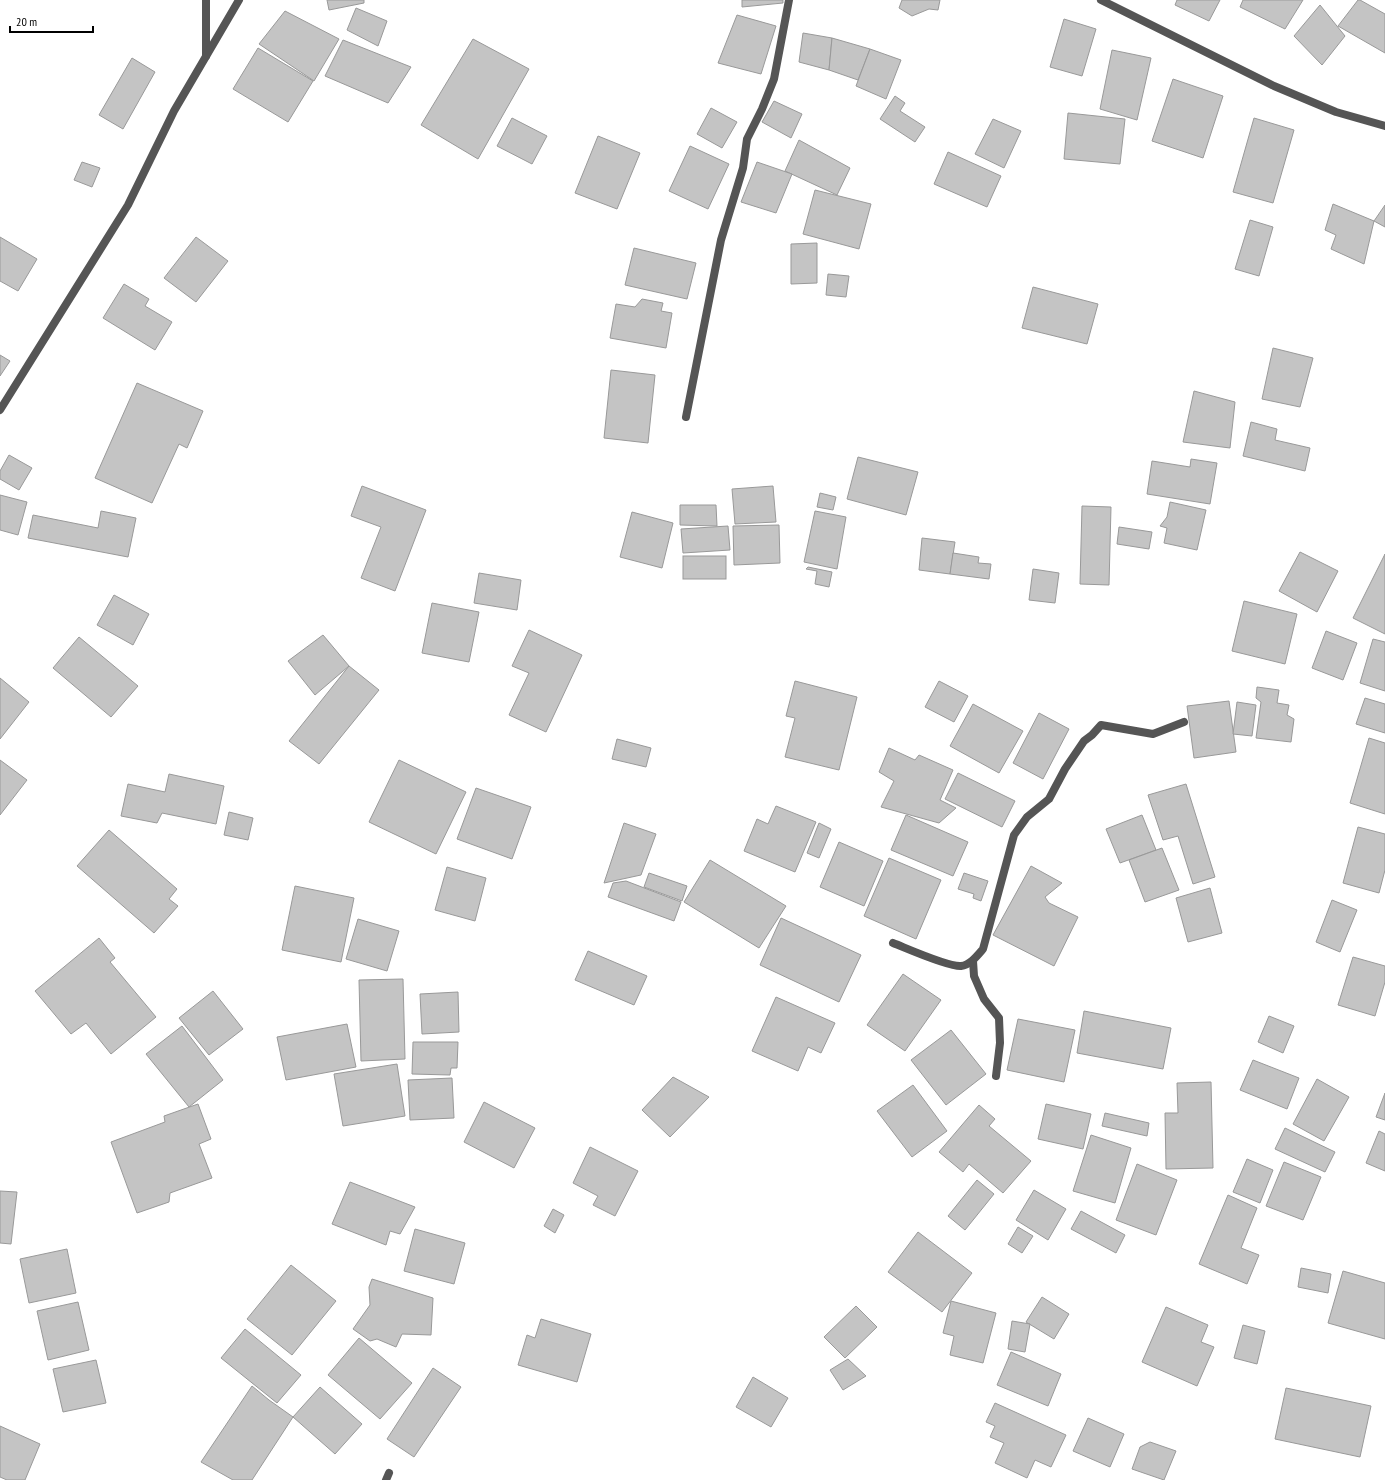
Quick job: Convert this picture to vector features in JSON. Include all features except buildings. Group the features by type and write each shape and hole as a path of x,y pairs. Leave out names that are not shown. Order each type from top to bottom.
{"street":[{"path":"206,0 206,56"},
{"path":"0,410 128,204 174,111 238,0"},
{"path":"686,417 721,240 743,168 747,139 762,109 774,79 789,0"},
{"path":"1101,0 1274,86 1336,112 1385,126"},
{"path":"893,943 945,963 961,966 973,961 983,949 1014,835 1027,817 1049,799 1065,769 1084,741 1101,725 1152,734 1184,722"},
{"path":"973,961 974,976 984,999 999,1018 1000,1042 996,1076"}]}
